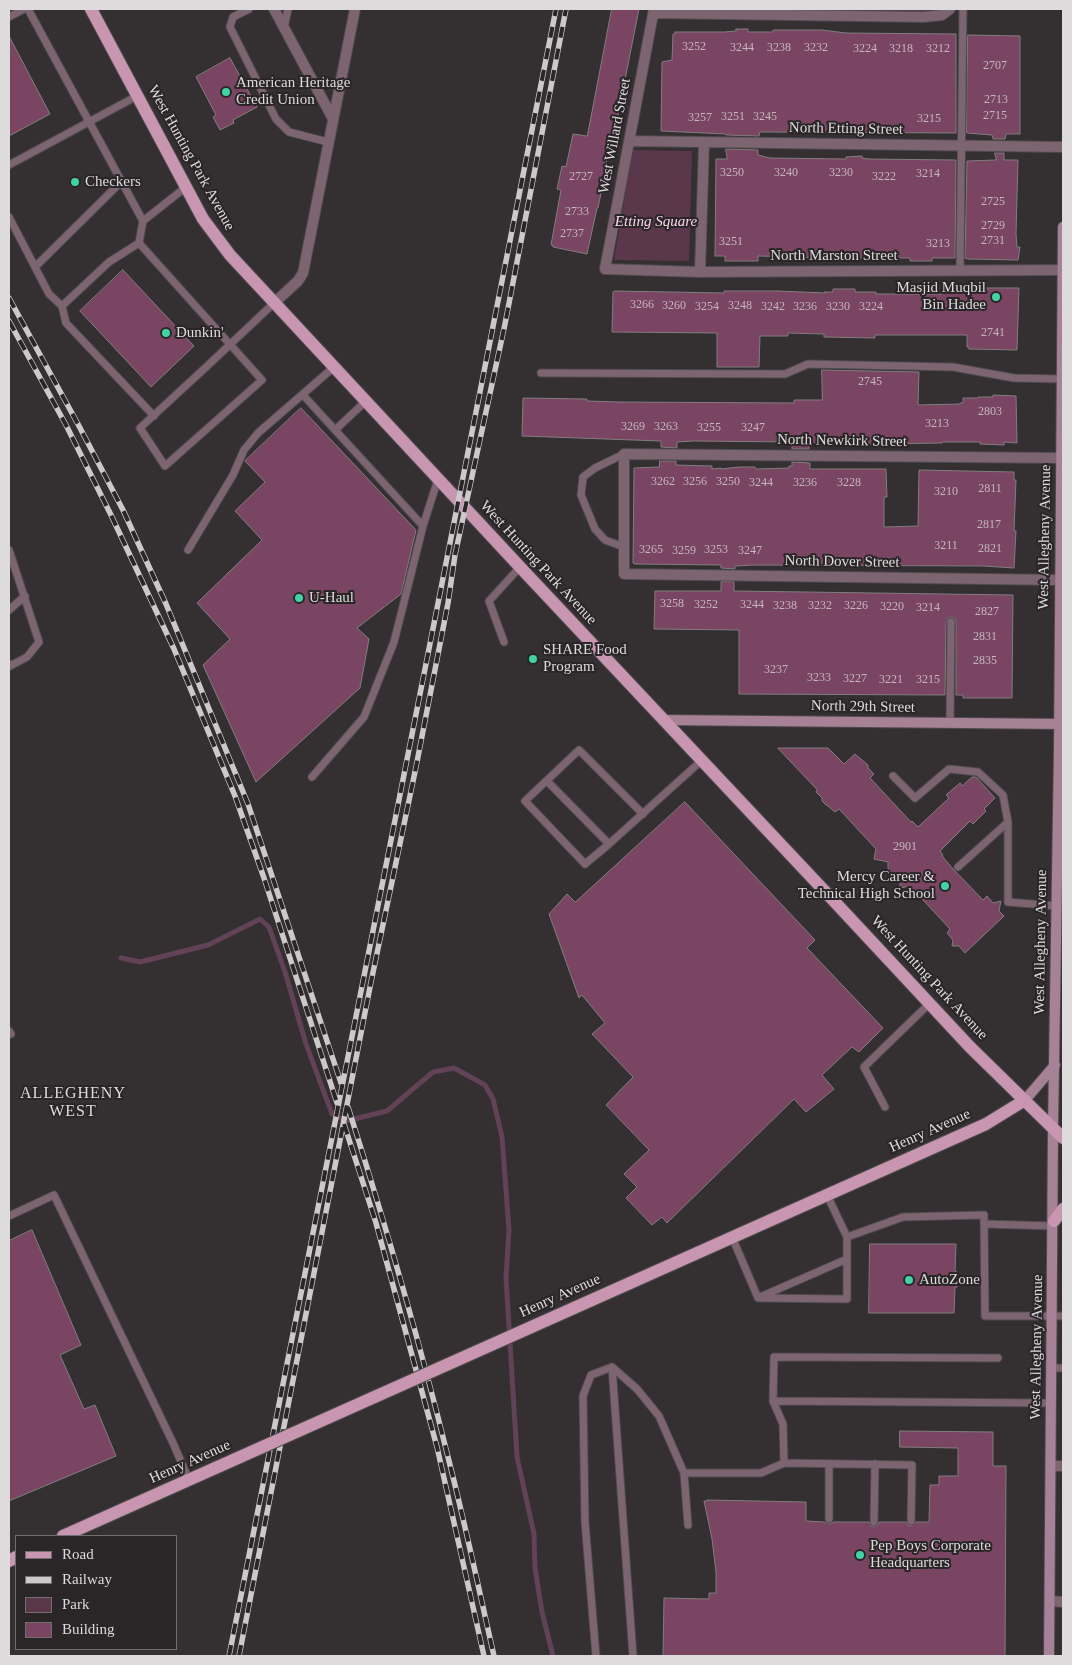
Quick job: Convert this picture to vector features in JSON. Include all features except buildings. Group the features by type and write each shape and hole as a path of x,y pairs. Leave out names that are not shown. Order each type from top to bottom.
{"main road":[{"name":"West Hunting Park Avenue","path":"91,9 203,219 220,244 520,568 970,1047 1063,1138"},
{"name":"West Allegheny Avenue","path":"1050,1656 1052,1368 1058,1316 1053,1223 1053,1128 1059,1064 1056,906 1061,723 1060,580 1063,227"},
{"name":"North 29th Street","path":"663,720 1061,723"},
{"name":"Henry Avenue","path":"65,1535 986,1124 1025,1100 1059,1064"},
{"path":"1053,1223 1063,1209"}],"street":[{"path":"274,9 333,119"},
{"path":"274,303 298,281 303,273 355,9"},
{"path":"653,11 924,17 942,15 950,9"},
{"name":"West Willard Street","path":"605,269 653,11"},
{"name":"North Etting Street","path":"629,141 1063,147"},
{"path":"700,272 704,143"},
{"name":"North Marston Street","path":"605,269 700,272 1063,270"},
{"path":"624,454 624,548"},
{"name":"North Newkirk Street","path":"624,454 1061,458"},
{"name":"North Dover Street","path":"624,548 624,574 1060,580"},
{"path":"1051,1466 1063,1466"},
{"path":"1050,1602 1063,1602"}],"lane":[{"path":"9,17 24,9"},
{"path":"28,9 143,221 140,242 109,262 62,306"},
{"path":"249,9 233,17 230,26 276,119 289,132 328,142"},
{"path":"284,28 288,9"},
{"path":"960,270 962,9"},
{"path":"9,165 137,96"},
{"path":"35,267 122,181"},
{"path":"143,221 186,187"},
{"path":"9,217 49,294 62,306 66,323 154,416"},
{"path":"140,242 230,345 262,380 165,466 140,428 154,416 230,345 274,303"},
{"path":"541,373 784,374 808,364 953,367 1014,378 1062,379"},
{"path":"188,550 234,475 244,450 258,433 334,367"},
{"path":"303,395 423,526"},
{"path":"335,430 366,401"},
{"path":"624,454 595,468 583,477 582,495 595,529 605,540 624,548"},
{"path":"312,777 364,717 394,642 423,526 438,479"},
{"path":"9,550 39,642 27,657 10,666 9,664"},
{"path":"504,642 489,601 520,568"},
{"path":"9,610 25,596"},
{"path":"950,722 951,622"},
{"path":"642,814 579,750 525,802 585,864 609,844 701,761"},
{"path":"893,776 915,798 949,768 978,772 1003,795 1008,822 1008,902 1056,906"},
{"path":"547,781 609,844"},
{"path":"958,867 1008,822"},
{"path":"885,1107 864,1067 930,1003"},
{"path":"9,1216 54,1195 189,1480"},
{"path":"758,1298 847,1299 847,1237 827,1195"},
{"path":"847,1237 903,1217 984,1215 984,1316 1058,1316"},
{"path":"984,1224 1053,1223"},
{"path":"732,1238 758,1298"},
{"path":"758,1298 847,1259"},
{"path":"784,1463 783,1424 773,1401 774,1357 998,1358"},
{"path":"612,1367 637,1389 659,1416 684,1473 688,1525"},
{"path":"596,1656 585,1522 583,1396 590,1375 612,1367"},
{"path":"612,1367 633,1656"},
{"path":"1052,1368 1063,1368"},
{"path":"773,1401 1052,1403"},
{"path":"684,1473 761,1473 784,1463 912,1465 911,1521"},
{"path":"829,1464 829,1519"},
{"path":"874,1522 876,1464"}],"green space":[{"path":"672,9 930,9 927,11"},
{"name":"Etting Square","path":"633,150 692,151 689,261 614,260"}],"waterway":[{"path":"121,958 140,962 208,945 260,919 269,927 285,972 306,1044 332,1114 346,1121 387,1111 433,1072 454,1068 485,1085 493,1099 502,1137 509,1230 506,1278 517,1457 534,1534 535,1568 542,1612 553,1656"}],"railway":[{"path":"229,1656 556,9"},
{"path":"239,1656 371,982 416,767 448,603 455,555 505,324 566,9"},
{"path":"9,298 123,510 166,604 248,804 341,1083"},
{"path":"9,321 66,425 174,649 235,796 264,878 337,1103"},
{"path":"348,1107 388,1238 437,1413 494,1656"},
{"path":"344,1124 376,1223 437,1447 484,1656"}],"place":[{"name":"American Heritage Credit Union","path":"226,92"},
{"name":"Checkers","path":"75,182"},
{"name":"Masjid Muqbil Bin Hadee","path":"996,297"},
{"name":"Dunkin'","path":"166,333"},
{"name":"U-Haul","path":"299,598"},
{"name":"SHARE Food Program","path":"533,659"},
{"name":"Mercy Career & Technical High School","path":"945,886"},
{"name":"AutoZone","path":"909,1280"},
{"name":"Pep Boys Corporate Headquarters","path":"860,1555"}],"district":[{"name":"ALLEGHENY WEST","path":"73,1103"}]}
